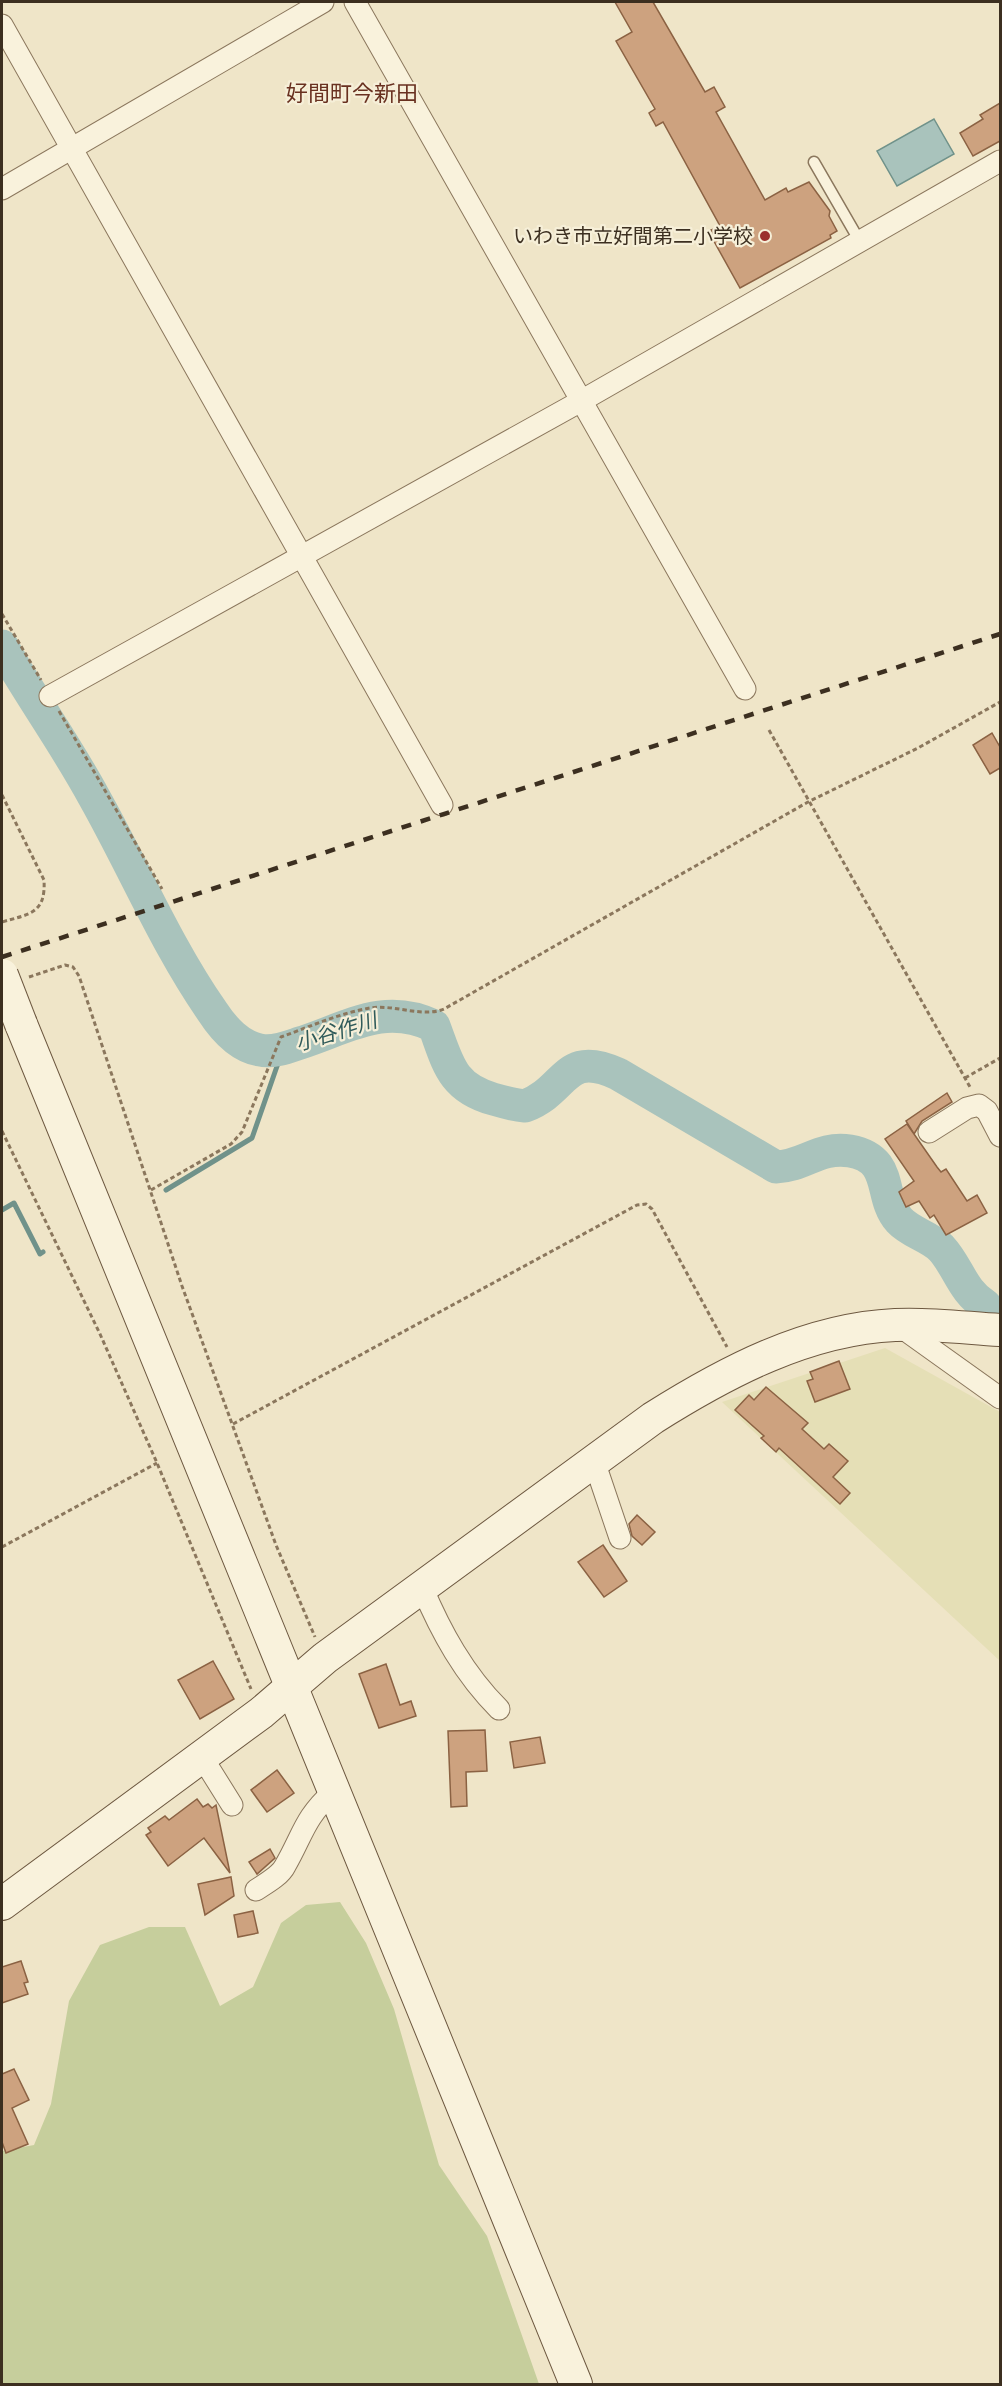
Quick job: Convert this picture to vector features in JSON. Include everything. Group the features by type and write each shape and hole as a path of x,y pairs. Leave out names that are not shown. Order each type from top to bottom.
{"street":[{"path":"2,189 323,2"},
{"path":"355,2 745,689"},
{"path":"2,25 442,805"},
{"path":"50,696 581,401 1000,161"},
{"path":"12,977 21,1024 290,1689 576,2385"},
{"path":"928,1132 967,1108 979,1105 987,1111 1000,1136"},
{"path":"2,1904 261,1713 325,1659 422,1587 594,1461 693,1392 810,1341 872,1326 897,1324 1000,1330"},
{"path":"897,1324 1000,1398"},
{"path":"594,1461 620,1538"},
{"path":"422,1587 437,1622 465,1669 480,1690 499,1709"},
{"path":"202,1757 232,1805"},
{"path":"256,1890 285,1868 302,1828 315,1808 333,1792"}],"lane":[{"path":"814,162 859,240"}],"path":[{"path":"2,614 162,889"},
{"path":"151,1190 231,1144 242,1132 281,1036 370,1008 400,1008 433,1012 444,1009 808,802 918,748 1000,702"},
{"path":"769,730 979,1105"},
{"path":"2,795 44,880 45,895 39,908 31,913 2,922"},
{"path":"12,977 64,965 73,967 79,976 182,1286 276,1545 325,1659"},
{"path":"965,1078 1000,1058"},
{"path":"2,1131 100,1334 157,1463 261,1713"},
{"path":"233,1424 637,1205 646,1204 652,1209 739,1370"},
{"path":"2,1548 157,1463"}],"shaded area":[{"path":"885,1348 1000,1412 1000,1661 722,1402"}],"green space":[{"path":"340,1902 366,1943 394,2009 439,2165 487,2236 539,2384 2,2384 2,2151 34,2145 51,2104 69,2001 100,1945 149,1927 185,1927 220,2006 253,1987 281,1923 306,1905"}],"water":[{"path":"934,119 954,154 897,186 877,151"}],"building":[{"path":"615,2 653,2 705,92 714,87 725,107 716,112 765,200 786,188 788,192 809,182 830,211 829,216 837,231 830,235 831,238 740,288 711,236 714,235 711,230 720,226 663,122 656,126 649,113 655,109 616,41 632,32"},
{"path":"1000,103 1000,141 973,156 960,133 983,119 980,115"},
{"path":"992,733 1000,747 1000,768 990,774 973,745"},
{"path":"947,1093 952,1102 922,1121 914,1134 906,1121"},
{"path":"907,1124 941,1172 946,1169 967,1201 977,1195 987,1213 946,1235 934,1215 930,1218 919,1201 906,1207 899,1192 914,1181 885,1139"},
{"path":"839,1361 850,1389 815,1402 807,1381 813,1379 810,1372"},
{"path":"766,1387 808,1423 802,1429 824,1449 829,1444 848,1461 833,1477 850,1493 840,1504 779,1448 776,1452 761,1438 764,1436 735,1410 749,1395 754,1400"},
{"path":"637,1515 655,1532 642,1545 632,1536 629,1524"},
{"path":"603,1545 627,1581 604,1597 578,1562"},
{"path":"213,1661 234,1699 200,1719 178,1680"},
{"path":"386,1664 400,1705 411,1701 416,1716 379,1728 359,1674"},
{"path":"485,1730 487,1771 466,1772 467,1806 451,1807 448,1731"},
{"path":"540,1737 545,1763 514,1768 510,1742"},
{"path":"277,1770 294,1793 267,1812 251,1790"},
{"path":"197,1799 203,1807 208,1804 212,1808 216,1805 230,1873 204,1838 168,1866 146,1835 151,1832 148,1828 165,1816 169,1820"},
{"path":"270,1849 275,1858 257,1874 249,1862"},
{"path":"231,1877 234,1896 205,1915 198,1884"},
{"path":"253,1911 258,1933 238,1937 234,1915"},
{"path":"21,1961 28,1982 24,1983 28,1994 2,2003 2,1967"},
{"path":"14,2069 29,2100 12,2108 28,2144 6,2153 2,2142 2,2074"}],"waterway":[{"name":"小谷作川","path":"2,646 83,778 195,986 221,1024 239,1041 253,1048 265,1051 275,1050 366,1020 399,1016 416,1019 434,1026 448,1062 460,1080 468,1088 493,1099 525,1106 539,1099 576,1069 586,1066 600,1068 618,1074 776,1167 786,1166 829,1151 850,1151 864,1155 880,1170 889,1200 899,1220 941,1248 965,1286 985,1305"},
{"path":"166,1190 252,1138 283,1049"},
{"path":"2,1210 14,1203 40,1254 43,1252"}],"railway":[{"path":"2,957 1000,634"}],"place":[{"name":"いわき市立好間第二小学校","path":"765,236"}],"district":[{"name":"好間町今新田","path":"352,93"}]}
